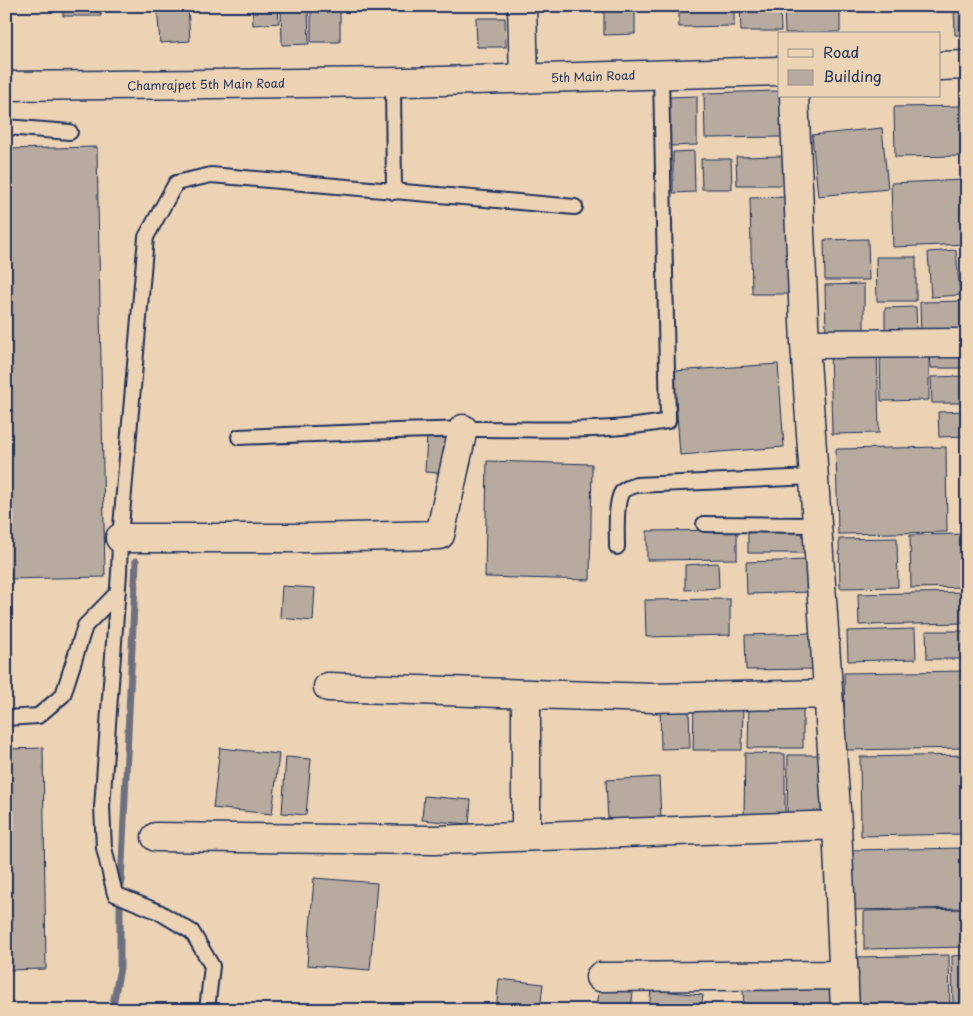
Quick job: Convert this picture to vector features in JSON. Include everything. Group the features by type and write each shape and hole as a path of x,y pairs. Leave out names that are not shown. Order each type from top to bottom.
{"street":[{"path":"522,6 524,78"},
{"path":"940,66 967,65"},
{"name":"5th Main Road","path":"400,82 778,71"},
{"name":"Chamrajpet 5th Main Road","path":"6,86 400,82"},
{"path":"794,98 805,344 837,825 845,1010"},
{"path":"805,344 967,343"},
{"path":"120,538 306,538 440,535 463,430"},
{"path":"328,687 652,698 828,694"},
{"path":"526,694 526,836"},
{"path":"156,837 435,840 837,825"},
{"path":"600,977 844,975"}],"lane":[{"path":"239,437 642,426 668,421 661,74"},
{"path":"394,192 400,82"},
{"path":"6,127 70,132"},
{"path":"208,1010 212,966 192,932 159,912 115,894 104,848 102,807 118,592 120,538 146,237 176,183 211,175 575,207"},
{"path":"617,547 618,499 622,491 627,488 644,485 814,477"},
{"path":"704,524 817,525"},
{"path":"6,718 38,716 62,695 85,626 118,592"}],"building":[{"path":"63,6 101,6 101,16 63,16"},
{"path":"157,6 188,6 190,41 160,43"},
{"path":"252,6 278,6 279,23 253,25"},
{"path":"281,6 308,6 309,44 282,45"},
{"path":"311,6 340,6 340,42 311,42"},
{"path":"604,6 635,6 635,34 604,35"},
{"path":"679,6 734,6 734,26 679,27"},
{"path":"740,6 780,6 781,31 741,31"},
{"path":"784,6 840,6 840,32 785,32"},
{"path":"954,6 967,6 967,35 955,35"},
{"path":"476,18 505,18 506,47 477,47"},
{"path":"778,91 778,98 783,98 784,137 705,138 704,93"},
{"path":"697,96 697,145 669,146 668,97"},
{"path":"962,106 963,156 895,157 894,107"},
{"path":"882,128 888,189 818,196 812,135"},
{"path":"97,147 105,577 6,579 6,149"},
{"path":"694,151 695,192 673,193 673,152"},
{"path":"783,156 784,185 737,185 736,157"},
{"path":"701,159 731,159 732,189 702,189"},
{"path":"965,180 967,244 893,247 891,183"},
{"path":"786,197 788,294 752,294 750,198"},
{"path":"868,239 869,280 825,280 824,240"},
{"path":"956,250 960,295 931,297 928,252"},
{"path":"876,257 916,257 916,301 877,301"},
{"path":"864,284 864,335 826,336 825,285"},
{"path":"967,301 967,336 921,337 920,302"},
{"path":"916,307 917,336 885,337 885,308"},
{"path":"877,346 879,433 832,434 830,347"},
{"path":"929,351 929,400 881,401 880,352"},
{"path":"930,352 967,352 967,368 931,368"},
{"path":"778,364 784,447 680,455 674,371"},
{"path":"967,376 967,403 932,403 931,377"},
{"path":"967,411 967,436 939,437 938,412"},
{"path":"427,437 454,438 451,474 425,472"},
{"path":"946,447 947,532 838,534 836,449"},
{"path":"487,461 592,464 590,580 485,577"},
{"path":"737,530 737,559 647,560 647,531"},
{"path":"748,531 806,531 806,553 748,553"},
{"path":"967,534 967,587 911,588 910,535"},
{"path":"897,538 898,587 840,588 839,539"},
{"path":"810,560 811,592 747,594 746,562"},
{"path":"718,563 719,588 685,590 685,565"},
{"path":"282,586 315,588 313,621 280,618"},
{"path":"967,592 967,623 859,625 858,594"},
{"path":"730,599 730,635 646,637 645,600"},
{"path":"915,629 916,659 848,661 847,631"},
{"path":"926,631 967,631 967,659 927,659"},
{"path":"814,633 815,669 746,670 745,635"},
{"path":"967,671 967,748 845,750 844,673"},
{"path":"694,702 743,703 742,750 693,750"},
{"path":"749,705 803,706 803,748 748,748"},
{"path":"660,706 689,706 690,748 661,749"},
{"path":"43,748 46,969 6,970 6,749"},
{"path":"220,748 279,754 272,814 213,808"},
{"path":"745,753 785,754 785,819 744,818"},
{"path":"788,755 822,755 821,824 787,824"},
{"path":"967,755 967,834 861,836 860,757"},
{"path":"286,757 311,759 306,815 282,813"},
{"path":"659,777 661,818 608,821 606,780"},
{"path":"424,796 471,800 469,824 422,820"},
{"path":"967,848 967,908 849,910 848,850"},
{"path":"314,878 377,883 370,970 307,965"},
{"path":"967,909 967,947 864,949 864,911"},
{"path":"949,955 950,1010 858,1010 857,957"},
{"path":"967,955 967,1010 953,1010 952,956"},
{"path":"499,979 543,984 540,1010 496,1010"},
{"path":"834,989 835,1010 744,1010 743,990"},
{"path":"599,990 633,992 631,1010 597,1010"},
{"path":"651,990 703,995 701,1010 649,1010"}],"waterway":[{"path":"112,1010 120,968 120,905 136,561"}]}
